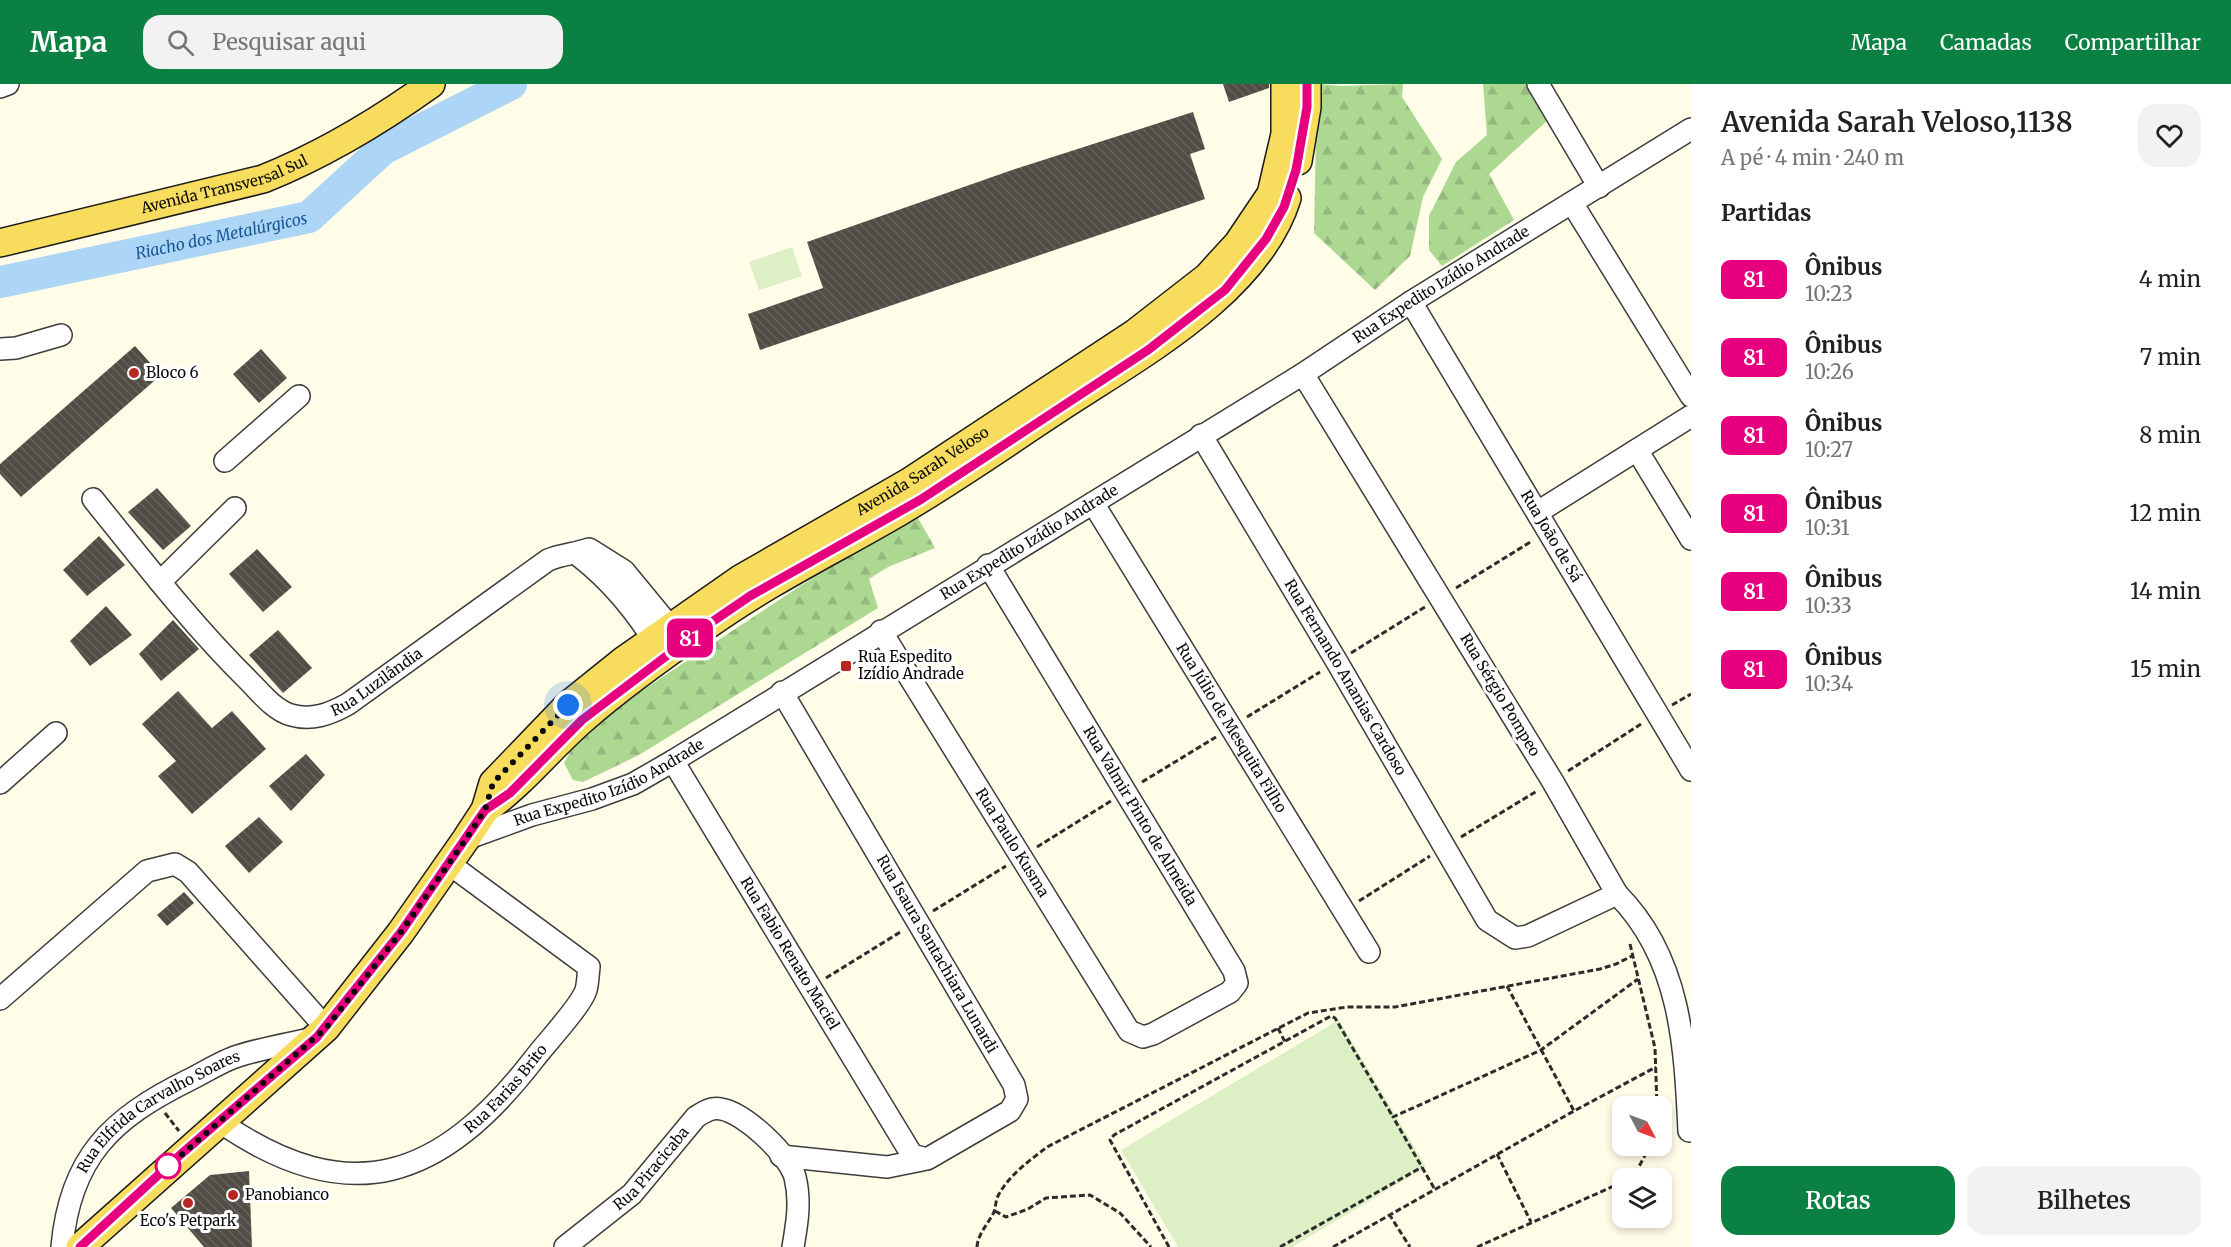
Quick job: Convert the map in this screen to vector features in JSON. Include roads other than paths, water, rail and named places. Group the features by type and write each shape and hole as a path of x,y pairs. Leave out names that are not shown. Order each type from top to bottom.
{"main road":[{"name":"Avenida Transversal Sul","path":"0,243 263,179 300,164 345,140 391,113 431,84"},
{"name":"Avenida Sarah Veloso","path":"668,642 740,579 909,482 1135,333 1190,293 1238,243 1271,194 1285,134 1285,84"},
{"name":"Avenida Sarah Veloso","path":"80,1247 322,1033 401,932 466,839 485,810 493,783 521,751 568,705 668,642 920,500 1148,350 1225,290 1266,239 1284,207 1296,170 1307,107 1307,84"}],"street":[{"path":"0,87 8,84"},
{"path":"1538,84 1599,187"},
{"name":"Rua Expedito Izídio Andrade","path":"466,839 532,815 633,784 674,761 988,565 1303,374 1411,302 1691,129"},
{"path":"1572,203 1691,396"},
{"name":"Rua João de Sá","path":"1411,302 1659,712 1691,770"},
{"path":"0,349 16,348 61,335"},
{"name":"Rua Sérgio Pompeo","path":"1303,374 1553,782 1617,894 1641,920 1657,947 1672,989 1686,1073 1689,1131"},
{"path":"225,461 298,396"},
{"path":"1538,512 1691,416"},
{"name":"Rua Fernando Ananias Cardoso","path":"1201,435 1446,846 1487,920 1515,938 1528,936 1617,894"},
{"path":"1637,450 1691,539"},
{"name":"Rua Luzilândia","path":"93,499 160,582 234,666 276,708 290,715 308,718 330,713 348,704 548,560 563,554 576,554 589,549 624,571 668,642"},
{"name":"Rua Júlio de Mesquita Filho","path":"1093,503 1370,952"},
{"path":"160,582 236,508"},
{"path":"576,554 595,568 668,642"},
{"name":"Rua Valmir Pinto de Almeida","path":"988,565 1237,978 1236,988 1153,1034"},
{"name":"Rua Paulo Kusma","path":"881,631 1022,856 1121,1022 1136,1035 1153,1034"},
{"name":"Rua Isaura Santachiara Lunardi","path":"782,692 919,920 1017,1094 1015,1106 1010,1111 938,1154 922,1160"},
{"path":"0,783 56,733"},
{"name":"Rua Fabio Renato Maciel","path":"674,761 906,1146 912,1155 922,1160"},
{"name":"Rua Farias Brito","path":"220,1122 241,1136 299,1166 328,1173 386,1170 418,1162 443,1149 513,1087 586,991 589,967 448,863"},
{"path":"0,999 147,871 175,864 188,872 322,1033"},
{"name":"Rua Elfrida Carvalho Soares","path":"62,1247 72,1192 85,1164 114,1126 148,1100 236,1056 322,1033"},
{"name":"Rua Piracicaba","path":"565,1247 632,1194 696,1118 707,1109 721,1108 742,1117 774,1146 781,1156"},
{"path":"781,1156 887,1167 922,1160"},
{"path":"781,1156 795,1175 799,1210 793,1247"}],"waterway":[{"name":"Riacho dos Metalúrgicos","path":"0,282 309,217 383,149 511,84"}],"place":[{"name":"Bloco 6","path":"134,373"},
{"name":"Rua Espedito Izídio Andrade","path":"846,666"},
{"name":"Panobianco","path":"233,1195"},
{"name":"Eco's Petpark","path":"188,1203"}]}
